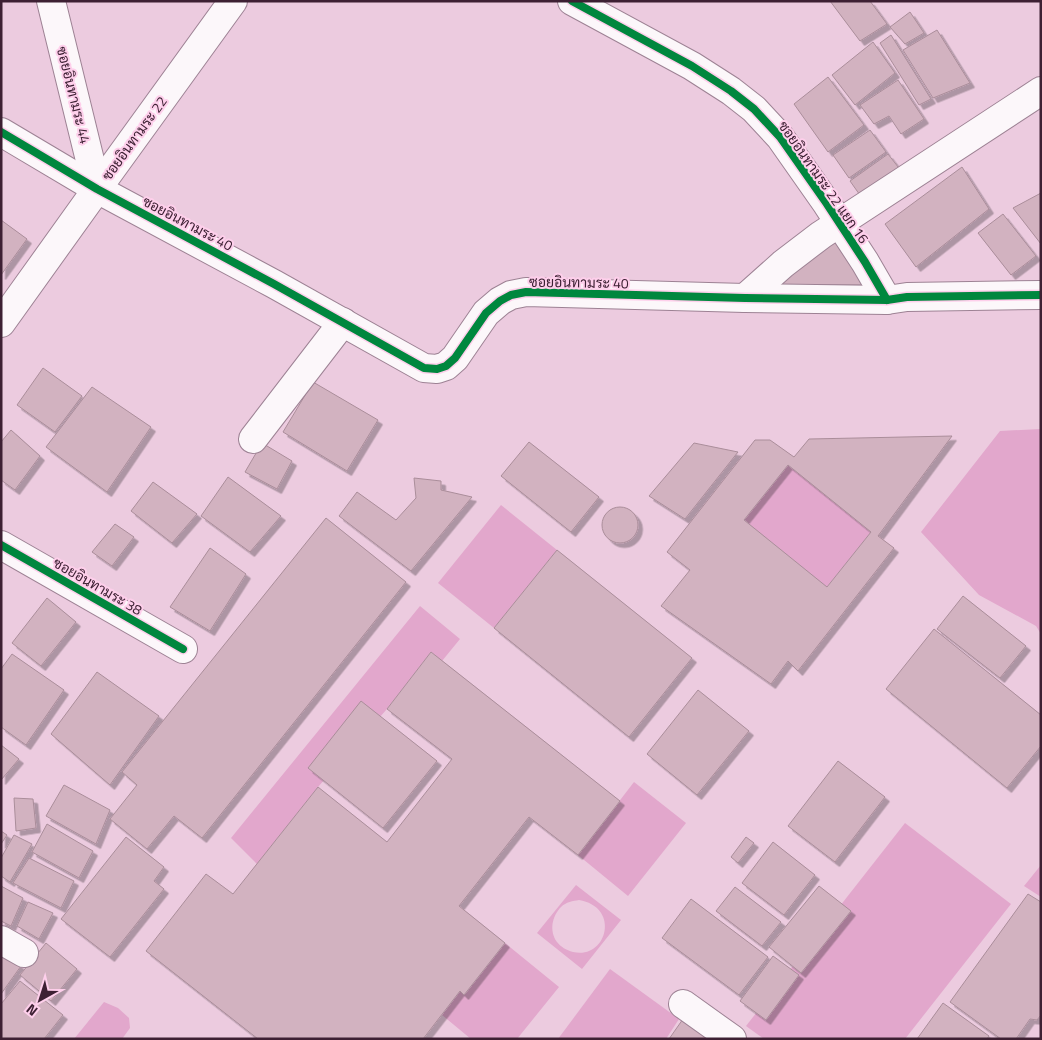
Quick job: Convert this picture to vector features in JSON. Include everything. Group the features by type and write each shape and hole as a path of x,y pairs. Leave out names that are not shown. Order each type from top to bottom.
{"street":[{"name":"ซอยอินทามระ 44","path":"51,1 97,188"},
{"name":"ซอยอินทามระ 22","path":"1,324 233,1"},
{"name":"ซอยอินทามระ 22 แยก 16","path":"572,1 692,66 731,90 754,109 780,137 840,223 887,300"},
{"path":"744,298 783,264 821,235 1041,91"},
{"name":"ซอยอินทามระ 40","path":"1,132 97,188 344,322 424,368 438,370 446,366 455,358 486,313 500,301 526,292 887,300 907,297 1041,295"},
{"path":"253,439 344,322"},
{"name":"ซอยอินทามระ 38","path":"1,545 183,649"},
{"path":"1,940 24,953"},
{"path":"682,1004 732,1039"}],"shaded area":[{"path":"1041,429 1041,634 1036,626 979,595 921,532 1000,431"},
{"path":"788,465 871,532 827,587 744,520"},
{"path":"501,505 557,550 494,628 438,583"},
{"path":"420,606 460,639 442,661 431,652 387,709 318,787 257,864 231,838"},
{"path":"634,782 686,823 628,896 578,855"},
{"path":"905,823 1011,904 905,1039 764,1039 746,1026"},
{"path":"1041,865 1041,897 1024,886"},
{"path":"576,885 621,920 582,969 537,933","holes":["577,900 592,905 601,912 605,922 605,932 601,941 594,948 585,952 573,952 562,947 557,942 553,933 552,928 555,915 565,904"]},
{"path":"505,943 559,987 517,1039 471,1039 442,1015 460,991 465,994"},
{"path":"610,969 679,1019 666,1039 558,1039"},
{"path":"104,1002 118,1008 129,1018 130,1028 122,1039 74,1039"}],"building":[{"path":"830,1 870,1 887,24 860,41"},
{"path":"910,12 924,33 905,44 890,27"},
{"path":"937,30 970,83 933,98 903,50"},
{"path":"891,35 931,99 919,105 880,43"},
{"path":"873,42 895,73 855,105 832,75"},
{"path":"828,77 864,125 828,152 794,104"},
{"path":"898,80 924,119 901,134 889,116 874,124 860,105"},
{"path":"870,130 886,152 849,178 833,155"},
{"path":"888,154 902,172 862,198 850,181"},
{"path":"962,167 989,209 916,267 885,224"},
{"path":"1041,193 1041,244 1013,208"},
{"path":"1003,214 1036,256 1011,275 978,233"},
{"path":"1,220 27,239 1,275"},
{"path":"836,240 865,285 774,285"},
{"path":"43,368 82,396 55,432 17,405"},
{"path":"313,382 378,420 347,471 283,432"},
{"path":"92,387 151,427 107,492 46,447"},
{"path":"11,430 40,456 15,490 1,480 1,442"},
{"path":"952,436 878,536 894,548 798,671 788,661 771,684 661,606 690,570 667,552 755,440 770,440 794,457 809,439","holes":["788,465 871,532 827,587 744,520"]},
{"path":"529,442 599,497 571,532 501,476"},
{"path":"262,443 292,461 277,489 245,472"},
{"path":"694,443 738,452 685,519 649,496"},
{"path":"228,477 281,516 250,552 201,516"},
{"path":"414,478 441,481 441,490 472,497 411,571 339,516 357,492 396,520 416,498"},
{"path":"153,482 197,514 172,543 131,511"},
{"path":"620,507 633,512 638,525 633,538 620,543 607,538 602,525 607,512"},
{"path":"326,518 406,582 202,838 174,816 147,849 110,819 137,785 122,772"},
{"path":"115,524 134,537 112,566 92,552"},
{"path":"210,548 246,574 210,631 170,607"},
{"path":"557,550 692,658 629,737 494,628"},
{"path":"963,596 1026,646 1000,678 937,629"},
{"path":"47,598 76,622 41,666 12,643"},
{"path":"934,629 1041,715 1041,746 1007,788 886,689"},
{"path":"431,652 620,801 578,855 529,817 459,906 505,943 464,995 460,991 423,1039 258,1039 146,951 206,874 233,894 318,787 387,842 452,759 387,709"},
{"path":"12,654 64,690 26,745 1,727 1,669"},
{"path":"97,672 159,716 110,785 51,734"},
{"path":"698,690 749,731 697,795 647,754"},
{"path":"361,701 437,761 383,828 308,768"},
{"path":"1,745 19,759 1,780"},
{"path":"838,761 885,797 835,862 788,826"},
{"path":"64,785 110,810 96,844 46,816"},
{"path":"14,798 33,799 36,828 16,831"},
{"path":"47,824 93,851 79,878 32,852"},
{"path":"1,831 7,835 1,844"},
{"path":"14,835 32,844 10,882 1,876 1,858"},
{"path":"126,837 164,867 154,881 164,889 110,957 61,919"},
{"path":"746,837 754,843 738,863 731,857"},
{"path":"773,842 815,875 784,915 742,883"},
{"path":"29,858 74,881 61,908 13,883"},
{"path":"1,886 23,898 11,926 1,921"},
{"path":"819,886 851,911 801,973 769,947"},
{"path":"735,887 781,922 762,946 716,911"},
{"path":"1028,894 1041,902 1041,1015 1037,1020 1030,1019 1016,1039 1001,1039 950,1002"},
{"path":"691,899 768,957 739,995 662,938"},
{"path":"28,902 53,913 39,939 17,926"},
{"path":"46,943 77,969 51,1001 20,975"},
{"path":"1,952 21,966 1,994"},
{"path":"773,956 799,975 766,1020 740,1001"},
{"path":"20,981 63,1015 44,1039 1,1039 1,1004"},
{"path":"943,1003 989,1036 987,1039 917,1039"},
{"path":"683,1019 712,1039 669,1039"}],"cycle path":[{"path":"572,1 692,66 731,91 754,109 780,137 827,204 887,300"},
{"path":"1,132 97,189 274,284 424,368 437,369 446,366 455,358 486,313 500,301 511,295 526,292 887,300 907,297 1041,295"},
{"path":"1,545 183,649"}]}
